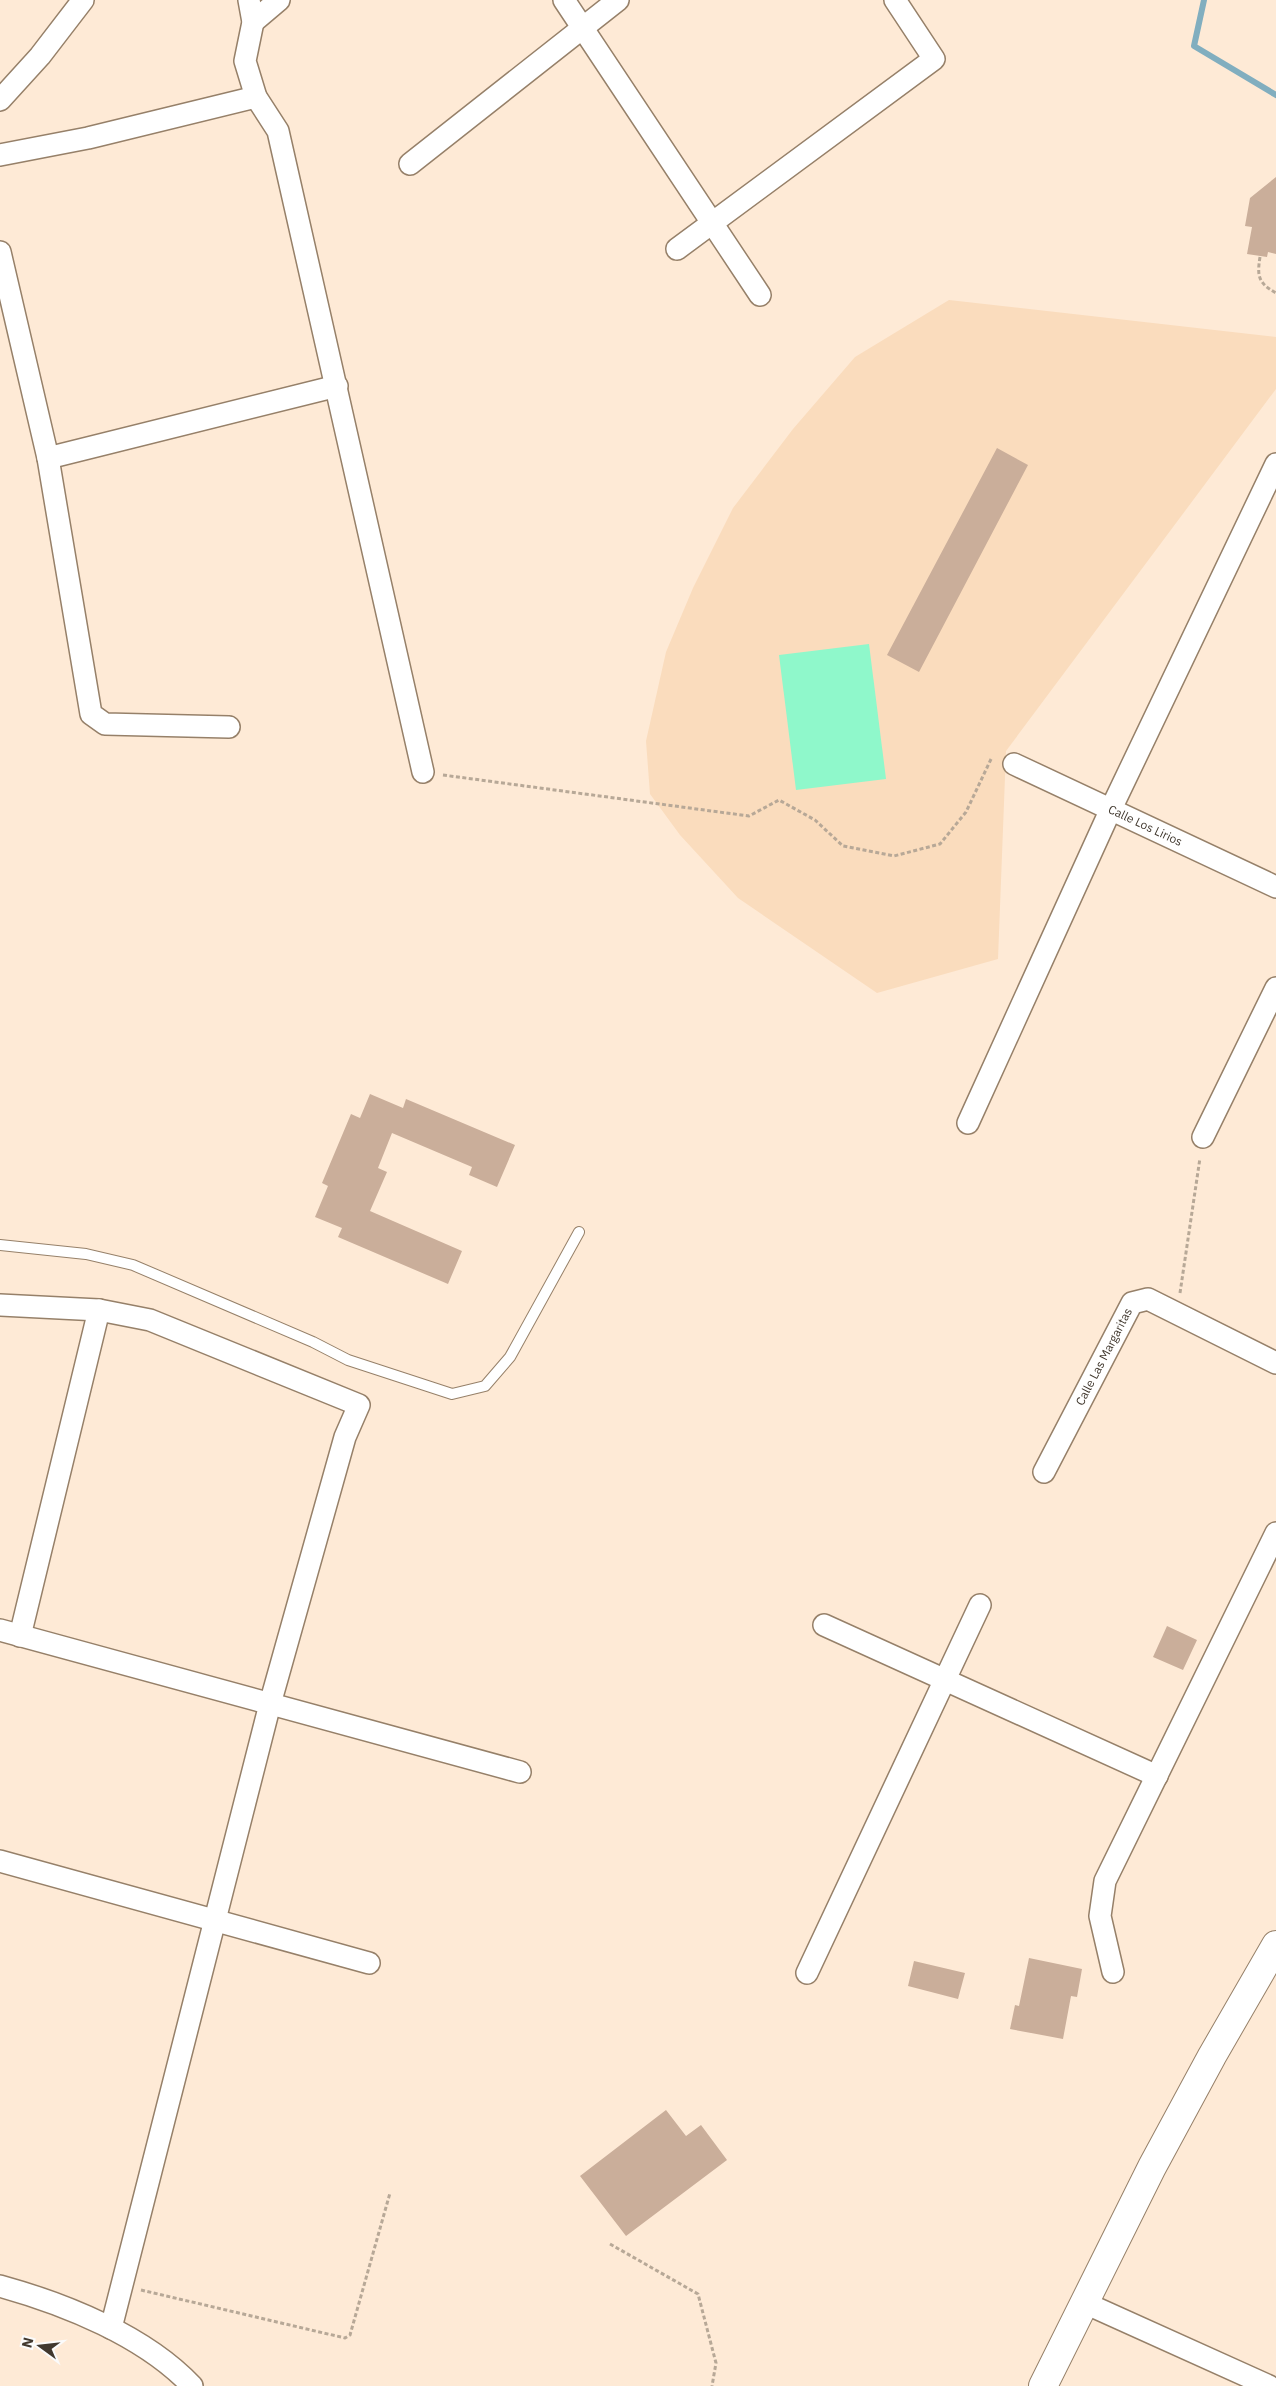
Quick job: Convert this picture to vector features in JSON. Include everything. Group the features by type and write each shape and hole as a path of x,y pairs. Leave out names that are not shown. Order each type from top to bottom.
{"street":[{"path":"0,100 40,56 83,0"},
{"path":"249,0 253,22 245,61 256,98 278,131 423,772"},
{"path":"253,22 279,0"},
{"path":"564,0 760,295"},
{"path":"410,164 618,0"},
{"path":"677,249 934,59 895,0"},
{"path":"0,155 88,138 256,98"},
{"path":"0,252 48,458 91,714 105,724 229,727"},
{"path":"48,458 337,386"},
{"path":"968,1123 1110,811 1276,464"},
{"name":"Calle Los Lirios","path":"1014,764 1110,811 1276,887"},
{"path":"1203,1138 1276,988"},
{"name":"Calle Las Margaritas","path":"1044,1472 1132,1303 1148,1299 1276,1363"},
{"path":"0,1305 99,1310 150,1320 359,1405 345,1437 270,1704 124,2286 111,2328"},
{"path":"20,1636 99,1310"},
{"path":"1113,1972 1100,1916 1105,1881 1276,1533"},
{"path":"807,1973 980,1605"},
{"path":"824,1625 1156,1776"},
{"path":"0,1630 520,1772"},
{"path":"0,1861 369,1963"},
{"path":"1043,2386 1086,2303 1152,2167 1212,2056 1276,1944"},
{"path":"0,2286 25,2293 111,2328 170,2366 192,2386"},
{"path":"1086,2303 1269,2386"}],"lane":[{"path":"0,1245 86,1254 133,1265 313,1342 348,1360 452,1394 485,1386 510,1357 580,1232"}],"path":[{"path":"1260,257 1258,274 1264,287 1276,293"},
{"path":"423,772 749,816 779,800 815,820 843,846 894,856 940,844 966,812 993,755 1014,764"},
{"path":"1177,1313 1203,1138"},
{"path":"124,2286 345,2338 350,2335 390,2193"},
{"path":"610,2244 698,2294 716,2363 712,2386"}],"shaded area":[{"path":"949,300 1276,337 1276,389 1006,751 998,959 877,993 738,898 680,835 650,794 646,741 666,652 693,588 733,508 793,429 855,357"}],"green space":[{"path":"869,644 886,779 796,790 779,655"}],"building":[{"path":"1276,177 1276,254 1268,252 1267,257 1247,254 1252,227 1245,226 1250,198"},
{"path":"997,448 1028,465 919,672 887,655"},
{"path":"370,1094 403,1108 406,1099 515,1145 497,1187 469,1175 472,1167 392,1133 378,1168 387,1172 370,1211 462,1251 448,1284 338,1237 342,1228 315,1217 328,1186 322,1183 351,1114 360,1118"},
{"path":"1167,1626 1197,1640 1183,1670 1153,1657"},
{"path":"1029,1958 1082,1969 1077,1997 1071,1996 1063,2039 1010,2029 1015,2005 1019,2006"},
{"path":"914,1961 965,1973 958,1999 908,1986"},
{"path":"666,2110 686,2136 701,2125 727,2160 626,2236 580,2176"}],"waterway":[{"path":"1204,0 1194,46 1276,95"}]}
